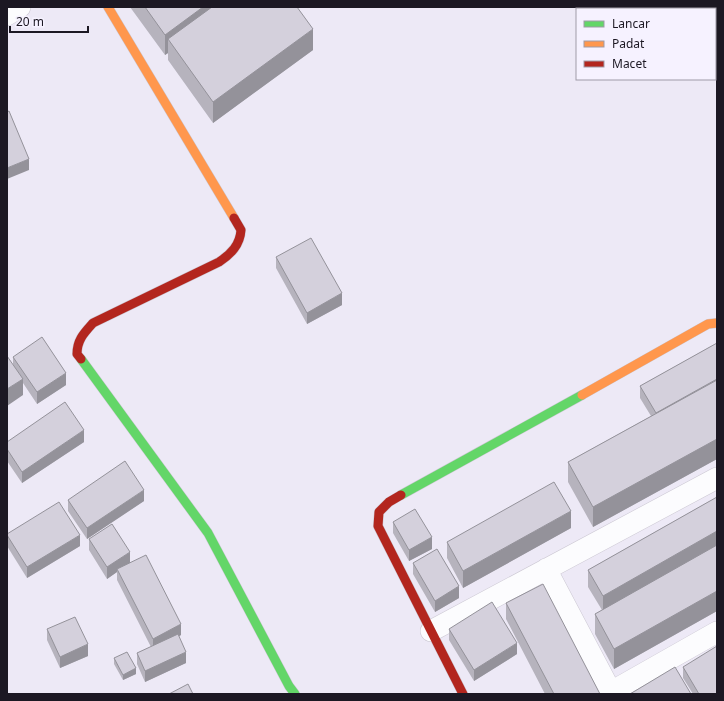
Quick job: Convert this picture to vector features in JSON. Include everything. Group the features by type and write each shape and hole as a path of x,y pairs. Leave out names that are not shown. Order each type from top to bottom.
{"street":[{"path":"7,15 20,7"},
{"path":"108,7 241,230 241,237 231,254 219,262 93,323 76,345 76,354 208,532 255,623 289,686 295,694"},
{"path":"463,694 378,526 379,512 389,502 680,339 708,324 717,323"},
{"path":"431,631 717,478"},
{"path":"546,569 611,693 717,632"}],"building":[{"path":"145,7 203,7 165,35"},
{"path":"212,7 297,7 313,29 213,102 168,39"},
{"path":"9,111 29,159 7,168 7,112"},
{"path":"311,238 342,293 307,313 276,257"},
{"path":"42,337 66,373 37,392 13,357"},
{"path":"717,343 717,379 656,413 640,386"},
{"path":"7,356 23,379 7,389"},
{"path":"717,380 717,439 593,507 568,462"},
{"path":"65,402 84,430 22,472 7,449 7,442"},
{"path":"125,461 144,490 87,528 68,500"},
{"path":"554,482 571,511 463,571 447,542"},
{"path":"717,497 717,531 603,596 588,570"},
{"path":"59,502 80,535 27,567 7,534"},
{"path":"415,509 432,537 409,550 393,522"},
{"path":"112,524 130,552 107,567 89,539"},
{"path":"717,545 717,591 614,649 595,614"},
{"path":"437,549 459,586 435,601 413,563"},
{"path":"146,555 181,624 153,639 117,569"},
{"path":"543,584 600,694 554,694 506,603"},
{"path":"492,602 517,643 474,670 449,629"},
{"path":"75,617 88,644 60,657 47,629"},
{"path":"178,634 186,652 145,671 137,653"},
{"path":"717,646 717,694 699,694 683,667"},
{"path":"127,652 136,668 123,675 114,658"},
{"path":"675,667 691,694 630,694"},
{"path":"188,684 193,694 169,694"}],"traffic: fast":[{"path":"81,359 208,533 289,686 295,694"},
{"path":"401,495 582,395"}],"traffic: slow":[{"path":"108,7 234,218"},
{"path":"582,395 708,324 717,323"}],"traffic: jam":[{"path":"81,359 77,354 78,345 84,334 93,323 219,262 227,256 237,245 241,230 234,218"},
{"path":"401,495 389,502 379,512 378,526 463,694"}]}
